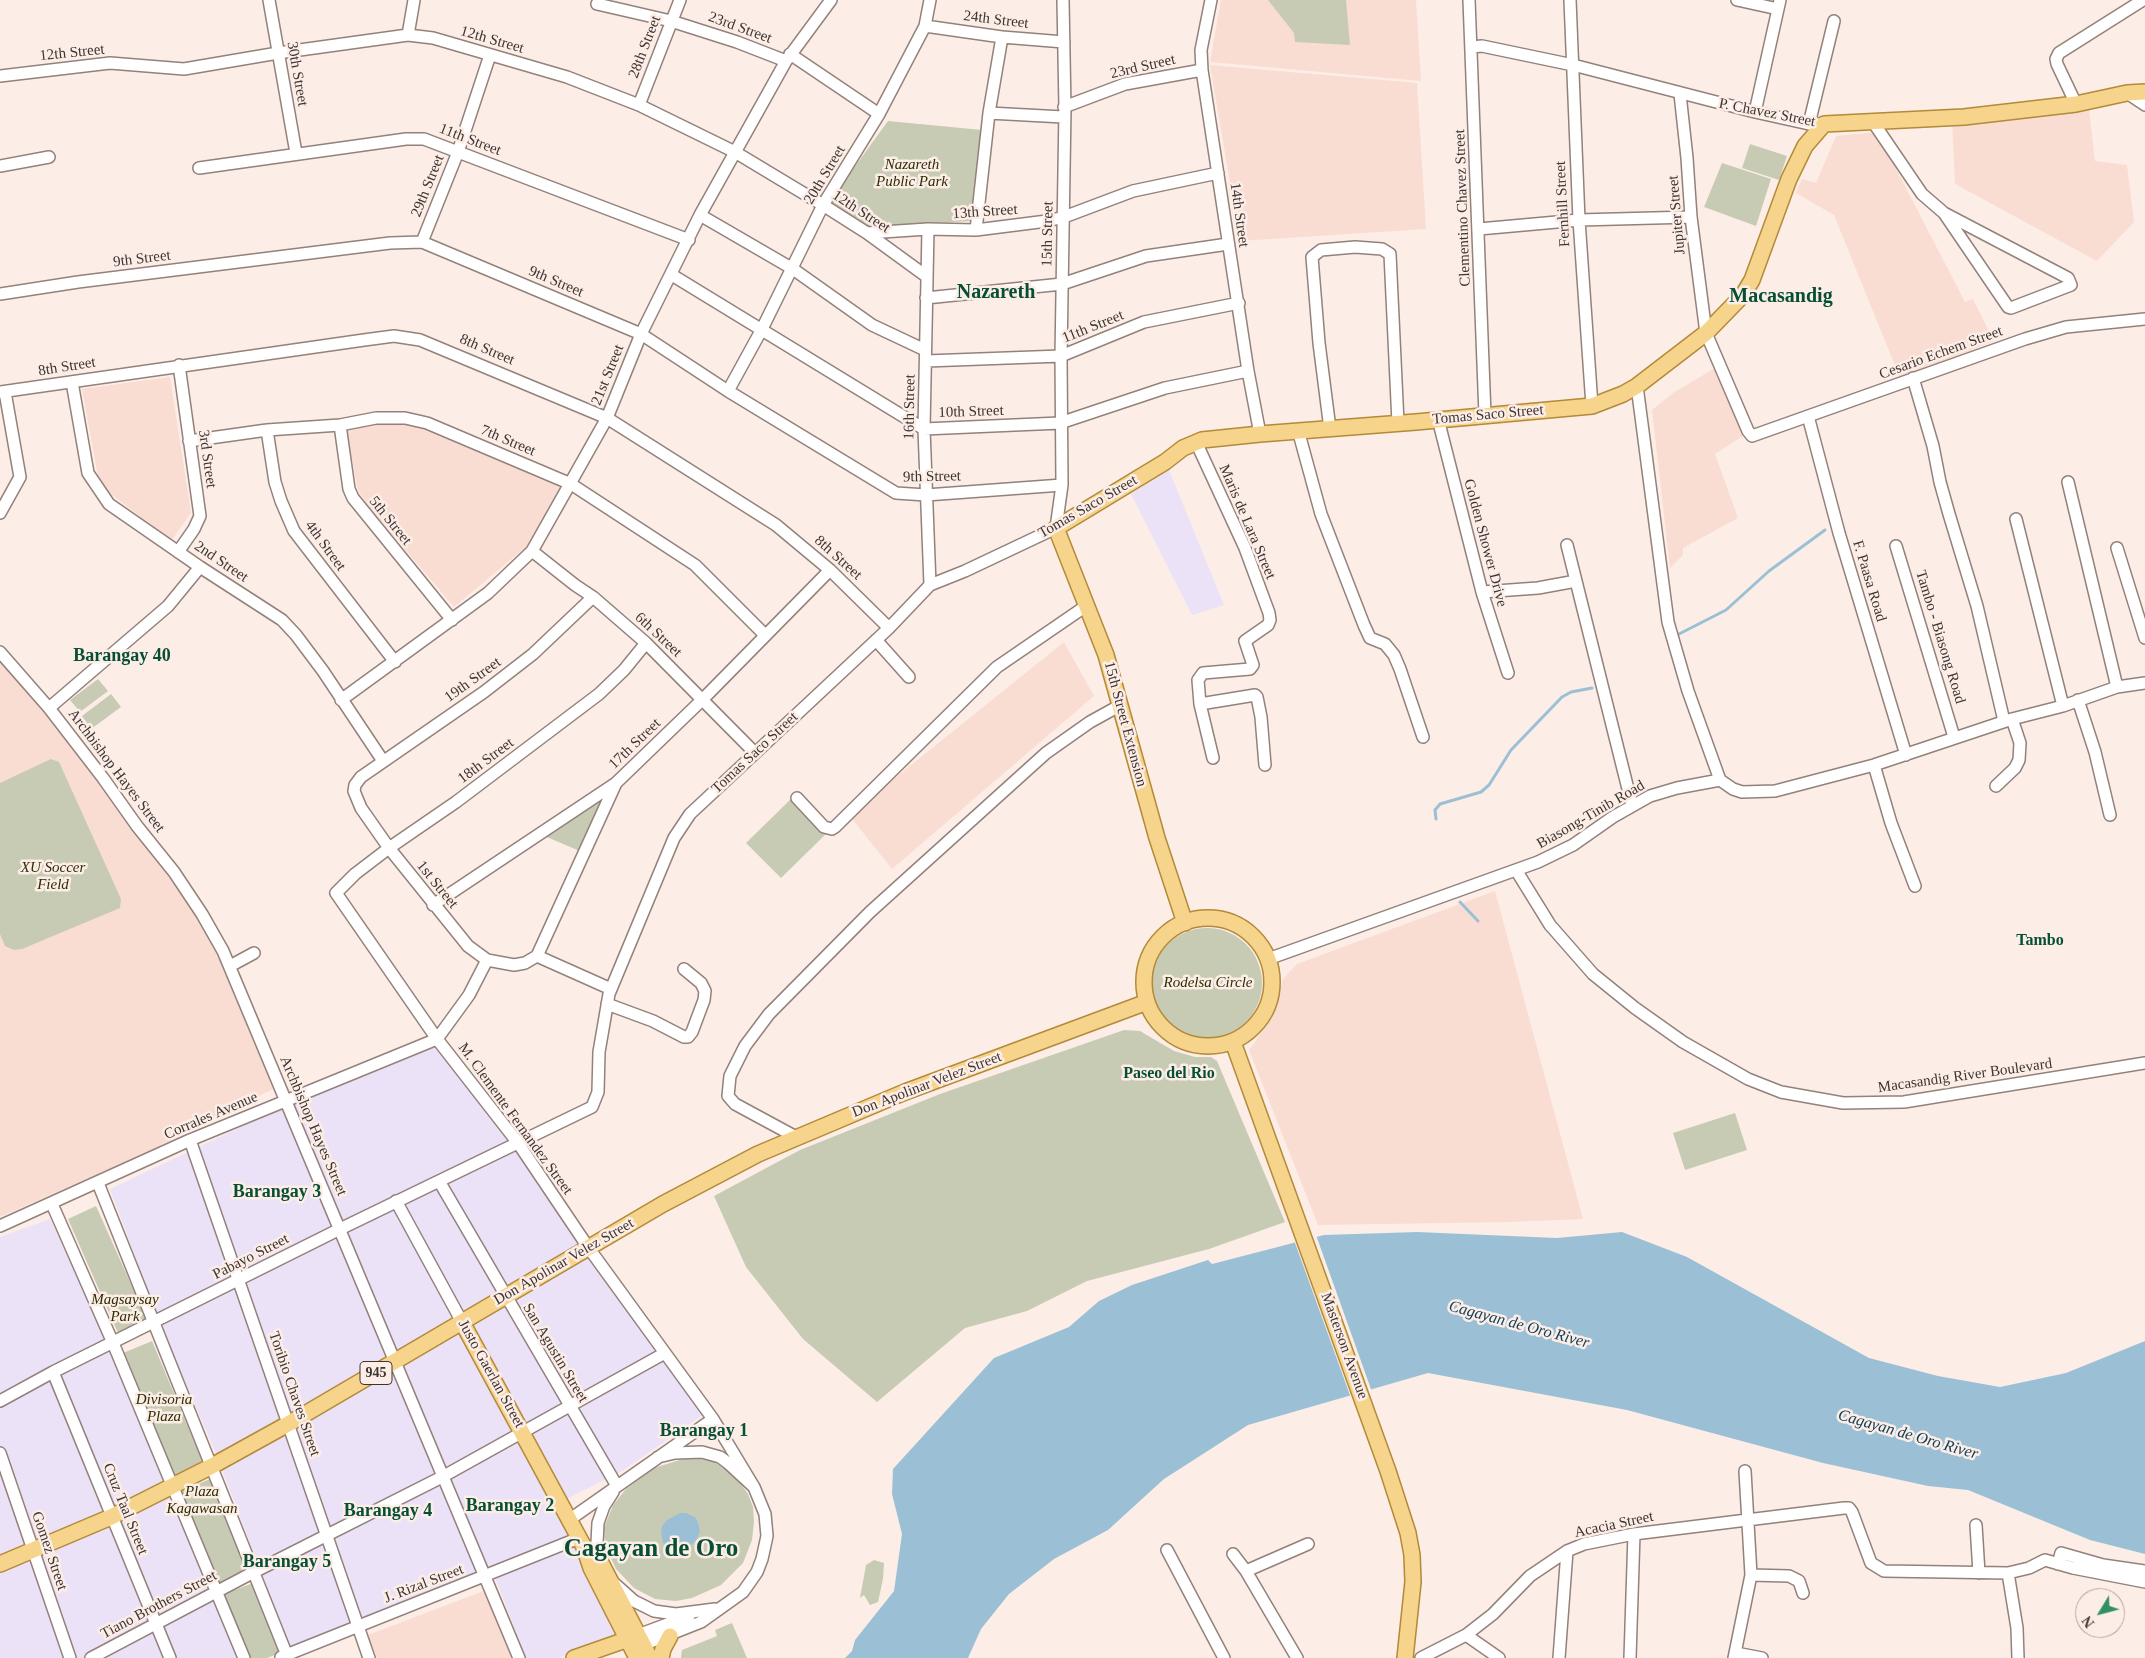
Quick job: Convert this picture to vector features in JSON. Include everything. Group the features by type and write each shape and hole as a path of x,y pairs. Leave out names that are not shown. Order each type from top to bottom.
{"main road":[{"name":"P. Chavez Street","path":"1817,124 1964,117 2076,104 2127,93 2145,92"},
{"name":"Tomas Saco Street","path":"1056,528 1165,462 1183,448 1196,442 1298,430 1330,429 1592,406 1615,398 1637,386 1706,334 1733,307 1752,280 1789,180 1817,124"},
{"name":"15th Street Extension","path":"1056,528 1106,655 1157,838 1185,922"},
{"path":"1212,919 1231,923 1256,940 1268,959 1272,988 1267,1008 1256,1024 1233,1042 1205,1046 1178,1039 1157,1021 1147,1002 1144,977 1148,958 1158,942 1185,922 1212,919"},
{"name":"Don Apolinar Velez Street","path":"0,1564 111,1517 212,1466 288,1424 588,1247 712,1178 796,1137 905,1092 1147,1002"},
{"name":"Masterson Avenue","path":"1233,1042 1289,1193 1408,1533 1412,1555 1412,1582 1405,1658"},
{"name":"Justo Gaerlan Street","path":"462,1322 570,1520 582,1543 591,1568 638,1648"},
{"path":"441,1334 461,1338 474,1345"},
{"name":"Justo Gaerlan Street","path":"582,1543 601,1563 638,1648"},
{"path":"661,1658 663,1648 670,1636"},
{"path":"574,1658 638,1648"},
{"path":"605,1658 638,1648"}],"street":[{"name":"30th Street","path":"269,0 296,153"},
{"path":"408,35 414,0"},
{"name":"28th Street","path":"639,105 680,0"},
{"name":"21st Street","path":"341,700 488,593 532,550 607,418 641,334 700,215 788,57 831,0"},
{"name":"20th Street","path":"728,390 793,269 823,205 879,114 925,26 930,0"},
{"name":"15th Street","path":"1056,528 1062,484 1060,423 1064,217 1063,0"},
{"name":"14th Street","path":"1211,0 1201,50 1202,70 1248,371 1260,434"},
{"name":"Clementino Chavez Street","path":"1469,0 1485,415"},
{"name":"Fernhill Street","path":"1570,0 1579,220 1592,406"},
{"path":"1737,0 1779,5 1756,112"},
{"path":"2076,104 2056,59 2060,53 2143,0"},
{"name":"23rd Street","path":"597,4 671,21 788,57 879,114"},
{"path":"1817,124 1834,21"},
{"name":"24th Street","path":"925,26 1002,37 1064,42"},
{"name":"12th Street","path":"0,76 110,63 184,69 278,53 408,35 434,38 566,76 639,105 735,152 867,233 926,276"},
{"path":"976,230 989,113 1002,37"},
{"name":"P. Chavez Street","path":"1471,47 1482,46 1573,64 1680,94 1817,124"},
{"name":"29th Street","path":"422,242 458,152 490,55"},
{"name":"23rd Street","path":"1064,112 1125,84 1202,70"},
{"path":"2127,93 2145,105"},
{"name":"Jupiter Street","path":"1680,94 1687,158 1690,217 1706,334 1748,431 1752,436"},
{"path":"989,113 1064,112"},
{"path":"1873,122 1922,194 1944,213 2068,278 2071,285 2011,308 2008,307 1944,213"},
{"name":"11th Street","path":"199,168 296,153 406,139 424,139 689,240"},
{"path":"0,166 49,157"},
{"name":"13th Street","path":"867,233 928,229 976,230 1064,217 1133,191 1218,173"},
{"name":"11th Street","path":"700,215 793,269 872,325 926,355 1061,356 1144,322 1239,303"},
{"path":"1479,229 1579,220 1690,217"},
{"name":"16th Street","path":"928,229 924,429 930,585"},
{"name":"9th Street","path":"0,294 78,282 390,243 422,242 641,334 896,493 926,495 1062,484"},
{"path":"926,298 1062,284 1146,256 1228,244"},
{"path":"1330,429 1319,343 1312,257 1321,250 1382,248 1390,254 1398,423"},
{"name":"10th Street","path":"672,274 924,429 1060,423 1164,388 1248,371"},
{"name":"Cesario Echem Street","path":"1752,436 1914,378 2066,327 2145,319"},
{"name":"8th Street","path":"2,392 179,365 394,336 431,343 607,418 776,524 830,570 889,628"},
{"name":"3rd Street","path":"178,552 200,516 188,441 179,365"},
{"path":"1914,378 1934,446 1940,482 1978,606 2008,720 2018,734 2019,760 2015,768 1996,786"},
{"name":"2nd Street","path":"72,382 88,473 109,504 200,567 282,620 296,635 323,671 383,761"},
{"path":"1637,386 1668,622 1688,691 1720,780 1733,789 1742,792 1775,791 1874,765 1954,737 2008,720 2063,706 2117,687 2145,682"},
{"path":"0,514 20,477 2,392"},
{"name":"F. Paasa Road","path":"1808,416 1839,533 1906,755"},
{"name":"7th Street","path":"188,441 267,430 340,425 390,417 427,423 571,484 695,565 765,635"},
{"name":"Golden Shower Drive","path":"1438,419 1482,592 1508,674"},
{"name":"5th Street","path":"340,425 353,498 452,620"},
{"name":"4th Street","path":"267,430 275,482 294,531 395,662"},
{"path":"1298,430 1321,514 1370,638 1388,646 1400,669 1423,737"},
{"name":"Maris de Lara Street","path":"1196,442 1245,548 1269,613 1268,624 1245,641 1253,665 1250,669 1203,673 1198,680 1200,704"},
{"path":"2068,482 2117,687"},
{"path":"2016,519 2063,706"},
{"name":"Tomas Saco Street","path":"518,1143 586,1112 595,1103 598,1092 599,1052 611,989 674,838 690,814 889,628 930,585 965,571 1056,528"},
{"path":"1567,545 1632,805"},
{"name":"Tambo - Biasong Road","path":"1896,546 1954,737"},
{"path":"2117,548 2145,638"},
{"name":"6th Street","path":"532,550 575,585 594,597 646,643 755,752"},
{"path":"49,708 168,606 200,567"},
{"name":"17th Street","path":"433,905 616,783 703,699 830,570"},
{"path":"1482,592 1538,588 1576,581"},
{"name":"19th Street","path":"361,777 484,692 533,654 594,597"},
{"path":"797,798 824,827 832,829 998,667 1086,606"},
{"path":"876,640 909,676"},
{"name":"18th Street","path":"336,893 356,874 389,848 456,802 600,694 624,670 646,643"},
{"name":"Archbishop Hayes Street","path":"0,652 49,708 137,826 174,872 202,914 230,966 519,1658"},
{"path":"1213,758 1200,704 1255,695 1257,696 1261,717 1265,765"},
{"path":"2078,700 2095,752 2110,815"},
{"path":"796,1137 735,1104 728,1096 730,1076 745,1046 769,1014 870,912 1046,753 1090,722 1119,706"},
{"path":"1874,765 1891,823 1915,886"},
{"name":"1st Street","path":"361,777 355,785 355,798 389,848 433,905 468,946 487,960 520,965 537,956"},
{"name":"Biasong-Tinib Road","path":"1268,959 1516,870 1573,846 1632,805 1664,791 1720,780"},
{"path":"611,989 537,956 616,783"},
{"name":"Macasandig River Boulevard","path":"1516,870 1550,925 1593,974 1635,1008 1683,1042 1748,1079 1781,1092 1843,1103 1904,1102 2145,1063"},
{"name":"M. Clemente Fernandez Street","path":"336,893 437,1039 518,1143 588,1247 713,1419 754,1487"},
{"path":"230,966 254,953"},
{"path":"437,1039 469,995 487,960"},
{"path":"607,1004 653,1021 684,1037 688,1037 692,1032 704,1000 705,991 701,983 684,969"},
{"name":"Corrales Avenue","path":"0,1226 190,1140 437,1039"},
{"name":"Toribio Chaves Street","path":"190,1140 369,1658"},
{"name":"Pabayo Street","path":"0,1401 53,1372 396,1201 518,1143"},
{"name":"San Agustin Street","path":"439,1181 617,1486"},
{"path":"98,1183 254,1572 285,1657"},
{"name":"Justo Gaerlan Street","path":"396,1201 462,1322"},
{"path":"52,1204 113,1343 244,1658"},
{"name":"Tiano Brothers Street","path":"92,1658 254,1572 442,1477 665,1353"},
{"name":"Cruz Taal Street","path":"53,1372 170,1658"},
{"path":"570,1520 713,1419"},
{"path":"638,1648 700,1622 748,1586 762,1560 767,1536 762,1503 754,1487 728,1463 709,1453 691,1451 658,1457"},
{"name":"Gomez Street","path":"0,1453 70,1658"},
{"path":"1744,1471 1749,1519 1751,1575 1735,1655 1762,1658"},
{"path":"601,1563 597,1543 598,1523 608,1498 617,1486"},
{"name":"Acacia Street","path":"1421,1658 1466,1635 1493,1614 1530,1576 1567,1551 1584,1544 1634,1534 1849,1508 1868,1558 1878,1569 1889,1572 1979,1573"},
{"path":"1976,1525 1979,1573 2008,1573 2029,1568 2046,1560 2145,1582"},
{"path":"1630,1658 1634,1534"},
{"name":"J. Rizal Street","path":"285,1657 358,1626 485,1577 582,1543"},
{"path":"1246,1571 1308,1544"},
{"path":"1167,1550 1224,1658"},
{"path":"1559,1658 1567,1551"},
{"path":"2058,1564 2061,1553 2104,1565 2145,1571"},
{"path":"1233,1554 1246,1571 1297,1658"},
{"path":"2008,1573 2018,1628 2018,1658"},
{"path":"1751,1575 1788,1576 1800,1581 1804,1592"},
{"path":"609,1578 634,1601 646,1608 665,1613 697,1613 721,1608"},
{"path":"638,1648 697,1613"},
{"path":"1466,1635 1499,1658"},
{"path":"1436,1652 1446,1658"}],"shaded area":[{"path":"1221,0 1416,0 1421,81 1210,62"},
{"path":"1210,65 1417,83 1426,229 1240,241"},
{"path":"2089,110 2095,161 2127,165 2134,222 2097,261 1955,184 1952,121"},
{"path":"1877,132 1965,302 1973,299 1994,341 1900,378 1834,215 1796,193 1802,179 1816,183 1836,136"},
{"path":"1717,367 1746,434 1715,454 1738,518 1683,548 1683,555 1670,568 1652,410 1673,393"},
{"path":"170,377 191,513 171,541 110,493 98,477 82,389"},
{"path":"369,421 409,421 537,475 563,489 526,547 454,607 368,506 358,490 346,428"},
{"path":"1169,470 1224,605 1192,615 1131,494"},
{"path":"1064,642 1094,696 892,869 849,815"},
{"path":"0,660 107,788 209,935 273,1089 141,1155 0,1217"},
{"path":"1495,891 1583,1219 1318,1225 1249,1050 1272,1018 1283,979 1297,964"},
{"path":"436,1043 515,1150 588,1258 703,1415 622,1471 555,1505 616,1635 559,1658 526,1658 491,1567 352,1625 290,1647 214,1449 162,1328 110,1189 281,1108 339,1086"},
{"path":"50,1219 108,1345 239,1658 0,1658 0,1237"},
{"path":"486,1590 514,1658 377,1658 368,1635"}],"green space":[{"path":"1268,0 1346,0 1350,45 1295,42 1294,33"},
{"name":"Nazareth Public Park","path":"888,121 982,130 972,221 865,227 829,202"},
{"path":"1750,144 1787,156 1779,180 1742,168"},
{"path":"1722,163 1771,179 1756,226 1704,207"},
{"path":"98,679 108,691 80,712 70,700"},
{"path":"111,694 121,707 91,729 82,716"},
{"name":"XU Soccer Field","path":"51,759 59,762 121,899 120,908 22,949 14,950 5,946 0,934 0,783"},
{"path":"607,795 582,852 542,835"},
{"path":"793,797 827,833 781,878 746,843"},
{"name":"Rodelsa Circle","path":"1207,928 1228,932 1246,944 1258,962 1262,983 1258,1004 1246,1022 1228,1034 1207,1038 1186,1034 1168,1022 1156,1004 1152,983 1156,962 1168,944 1186,932"},
{"path":"1124,1030 1140,1031 1174,1051 1195,1057 1211,1057 1217,1061 1285,1222 1209,1249 1087,1281 1027,1311 965,1328 877,1402 803,1339 746,1267 714,1196 800,1150 940,1094"},
{"path":"1735,1113 1747,1150 1685,1170 1673,1133"},
{"name":"Magsaysay Park","path":"96,1206 147,1320 118,1333 68,1219"},
{"name":"Divisoria Plaza","path":"152,1341 204,1465 175,1477 123,1353"},
{"path":"683,1459 701,1459 714,1462 727,1469 737,1478 748,1494 753,1507 752,1540 743,1563 721,1585 692,1598 676,1601 655,1599 634,1588 616,1569 605,1545 604,1528 613,1505 626,1489 654,1468"},
{"name":"Plaza Kagawasan","path":"210,1479 248,1573 219,1584 181,1491"},
{"path":"874,1560 884,1563 883,1579 878,1602 870,1605 864,1595 860,1598 866,1565"},
{"path":"253,1583 280,1653 267,1658 248,1658 224,1594"},
{"path":"732,1623 747,1658 681,1658 682,1650 717,1636 715,1630"}],"water":[{"name":"Cagayan de Oro River","path":"1417,1232 1557,1238 1622,1232 1687,1257 1869,1358 1938,1376 2000,1387 2066,1373 2145,1341 2145,1554 2090,1540 1968,1490 1928,1486 1823,1463 1627,1410 1428,1373 1248,1425 1164,1479 1108,1530 1054,1559 1009,1594 981,1629 968,1658 845,1658 852,1651 855,1640 894,1591 902,1534 892,1494 893,1469 994,1358 1069,1327 1099,1301 1132,1285 1208,1260 1212,1264 1324,1235"},
{"path":"680,1513 686,1513 695,1517 700,1531 697,1539 692,1544 685,1548 673,1549 663,1543 662,1526 667,1520"}],"pier":[{"path":"1316,1235 1372,1392 1351,1398 1294,1240"}],"waterway":[{"path":"1679,634 1726,610 1769,571 1825,530"},
{"path":"1436,819 1435,810 1440,804 1481,792 1489,785 1511,750 1562,697 1571,692 1592,688"},
{"path":"1460,902 1478,921"}],"district":[{"name":"Nazareth","path":"996,293"},
{"name":"Macasandig","path":"1781,297"},
{"name":"Barangay 40","path":"122,656"},
{"name":"Tambo","path":"2040,941"},
{"name":"Paseo del Rio","path":"1169,1074"},
{"name":"Barangay 3","path":"277,1192"},
{"name":"Barangay 1","path":"704,1431"},
{"name":"Barangay 2","path":"510,1506"},
{"name":"Barangay 4","path":"388,1511"},
{"name":"Cagayan de Oro","path":"651,1550"},
{"name":"Barangay 5","path":"287,1562"}]}
